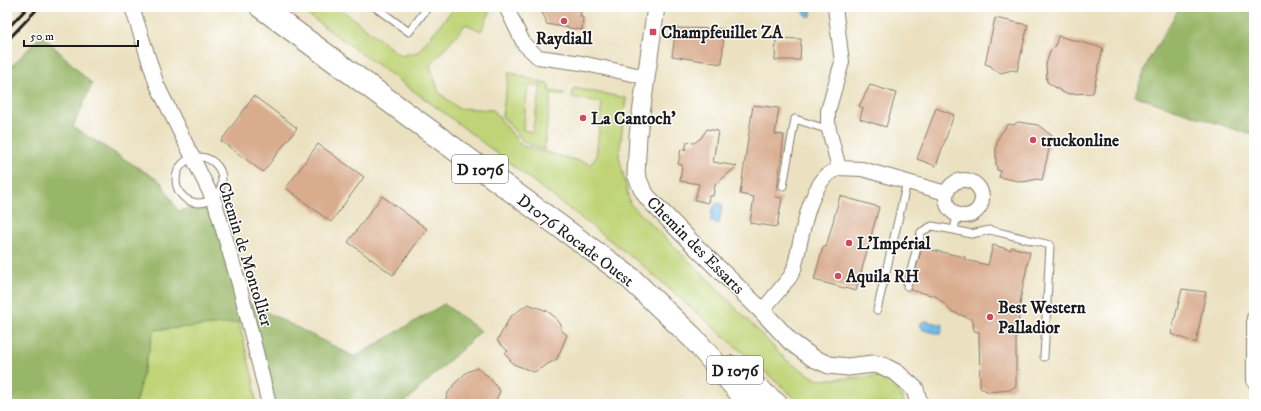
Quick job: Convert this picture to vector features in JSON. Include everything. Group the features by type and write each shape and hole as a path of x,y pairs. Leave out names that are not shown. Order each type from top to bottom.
{"main road":[{"name":"D1076 Rocade Ouest","path":"261,7 629,277 693,338"},
{"name":"D 1076","path":"693,338 750,404"},
{"name":"D 1076","path":"693,338 776,404"}],"street":[{"name":"Chemin de Montollier","path":"132,7 157,85 213,199 239,284 269,404"},
{"path":"506,7 524,44 538,57 582,63 646,77"},
{"name":"Chemin des Essarts","path":"656,7 636,160 636,174 642,189 648,198 762,311 791,342 813,358 835,366 848,367 872,364 883,366 897,373 915,389 919,404"},
{"path":"835,7 842,62 828,111 829,130 839,168"},
{"path":"762,311 790,277 794,269 810,206 817,188 824,177 839,168 862,169 946,194"},
{"path":"959,181 971,181 980,190 982,202 979,208 969,215 957,215 952,213 946,204 946,194 953,183 959,181"},
{"path":"1254,318 1254,381"}],"lane":[{"path":"375,7 409,32 428,7"},
{"path":"783,186 794,119 829,130"},
{"path":"204,157 211,160 221,172 222,187 213,199 198,204 183,197 178,190 176,175 186,161 193,158 204,157"},
{"path":"876,310 907,182"},
{"path":"954,230 957,215"},
{"path":"907,286 921,232 932,226 971,234 990,230 1050,245 1044,358"}],"green space":[{"path":"297,7 338,7 401,56 418,52 455,7 474,7 490,12 481,31 466,24 430,65 439,93 458,108 493,110 522,146 591,164 596,157 602,103 572,97 574,88 626,98 619,156 630,204 712,283 786,360 818,380 884,376 900,394 905,404 802,404 637,261 447,115"},
{"path":"1180,7 1254,7 1254,134 1240,131 1135,96 1148,61"},
{"path":"42,35 92,84 73,127 161,182 178,211 215,203 243,300 355,357 444,304 481,331 403,404 273,404 248,322 154,330 135,404 7,404 7,71"},
{"path":"509,72 549,85 549,91 565,93 563,96 551,95 544,150 525,143 502,116","holes":["528,85 541,86 532,132 523,130"]},
{"path":"239,322 254,383 256,404 135,404 154,330"}],"water":[{"path":"802,7 811,7 811,16 806,16"},
{"path":"717,203 722,204 719,224 711,222 712,210"},
{"path":"925,321 943,325 941,334 923,330 920,324"}],"building":[{"name":"Raydiall","path":"539,7 582,7 580,17 583,17 582,30 546,24 546,20"},
{"path":"995,18 1028,25 1017,71 1012,70 1001,73 985,64"},
{"path":"676,28 724,29 722,64 672,56"},
{"path":"1058,36 1103,48 1093,93 1064,93 1047,82 1046,64 1050,52 1055,47"},
{"path":"776,38 801,39 800,60 775,60"},
{"path":"870,85 896,93 886,127 860,119 863,108 859,106"},
{"path":"254,96 297,128 263,172 221,141"},
{"path":"753,105 779,108 775,134 784,135 776,197 782,198 777,227 750,223 754,197 740,194"},
{"path":"936,108 954,115 936,166 917,159"},
{"path":"1018,122 1038,125 1052,136 1042,180 1037,179 1023,182 999,177 1001,171 997,170 996,165 996,147 998,138 1008,124 1013,125"},
{"path":"707,129 718,131 713,162 737,166 715,185 713,196 709,196 708,203 695,200 699,184 680,181 682,165 678,164 681,149 685,150 687,142 694,143 701,138"},
{"path":"318,144 364,177 331,222 286,188"},
{"path":"382,196 427,229 393,275 348,242"},
{"name":"L'Impérial","path":"840,196 879,207 856,291 814,280 823,247 826,247"},
{"name":"Best Western Palladior","path":"993,245 1011,250 1011,247 1030,252 1021,296 1018,327 1016,327 1016,386 1010,390 989,392 980,388 979,332 974,331 973,320 951,311 936,296 910,290 922,248 965,257 965,260 988,265"},
{"path":"1182,289 1206,292 1196,343 1171,334"},
{"path":"528,304 547,311 555,317 561,325 561,330 567,335 557,359 534,372 513,364 505,353 508,351 497,341 510,317"},
{"path":"477,368 489,377 500,391 494,404 444,404 448,393 454,384 467,372"}],"railway":[{"path":"7,29 28,7"},
{"path":"7,41 39,7"}],"place":[{"name":"Raydiall","path":"564,21"},
{"name":"Champfeuillet ZA","path":"653,32"},
{"name":"La Cantoch'","path":"583,118"},
{"name":"truckonline","path":"1033,140"},
{"name":"L'Impérial","path":"849,243"},
{"name":"Aquila RH","path":"838,276"},
{"name":"Best Western Palladior","path":"990,317"}]}
